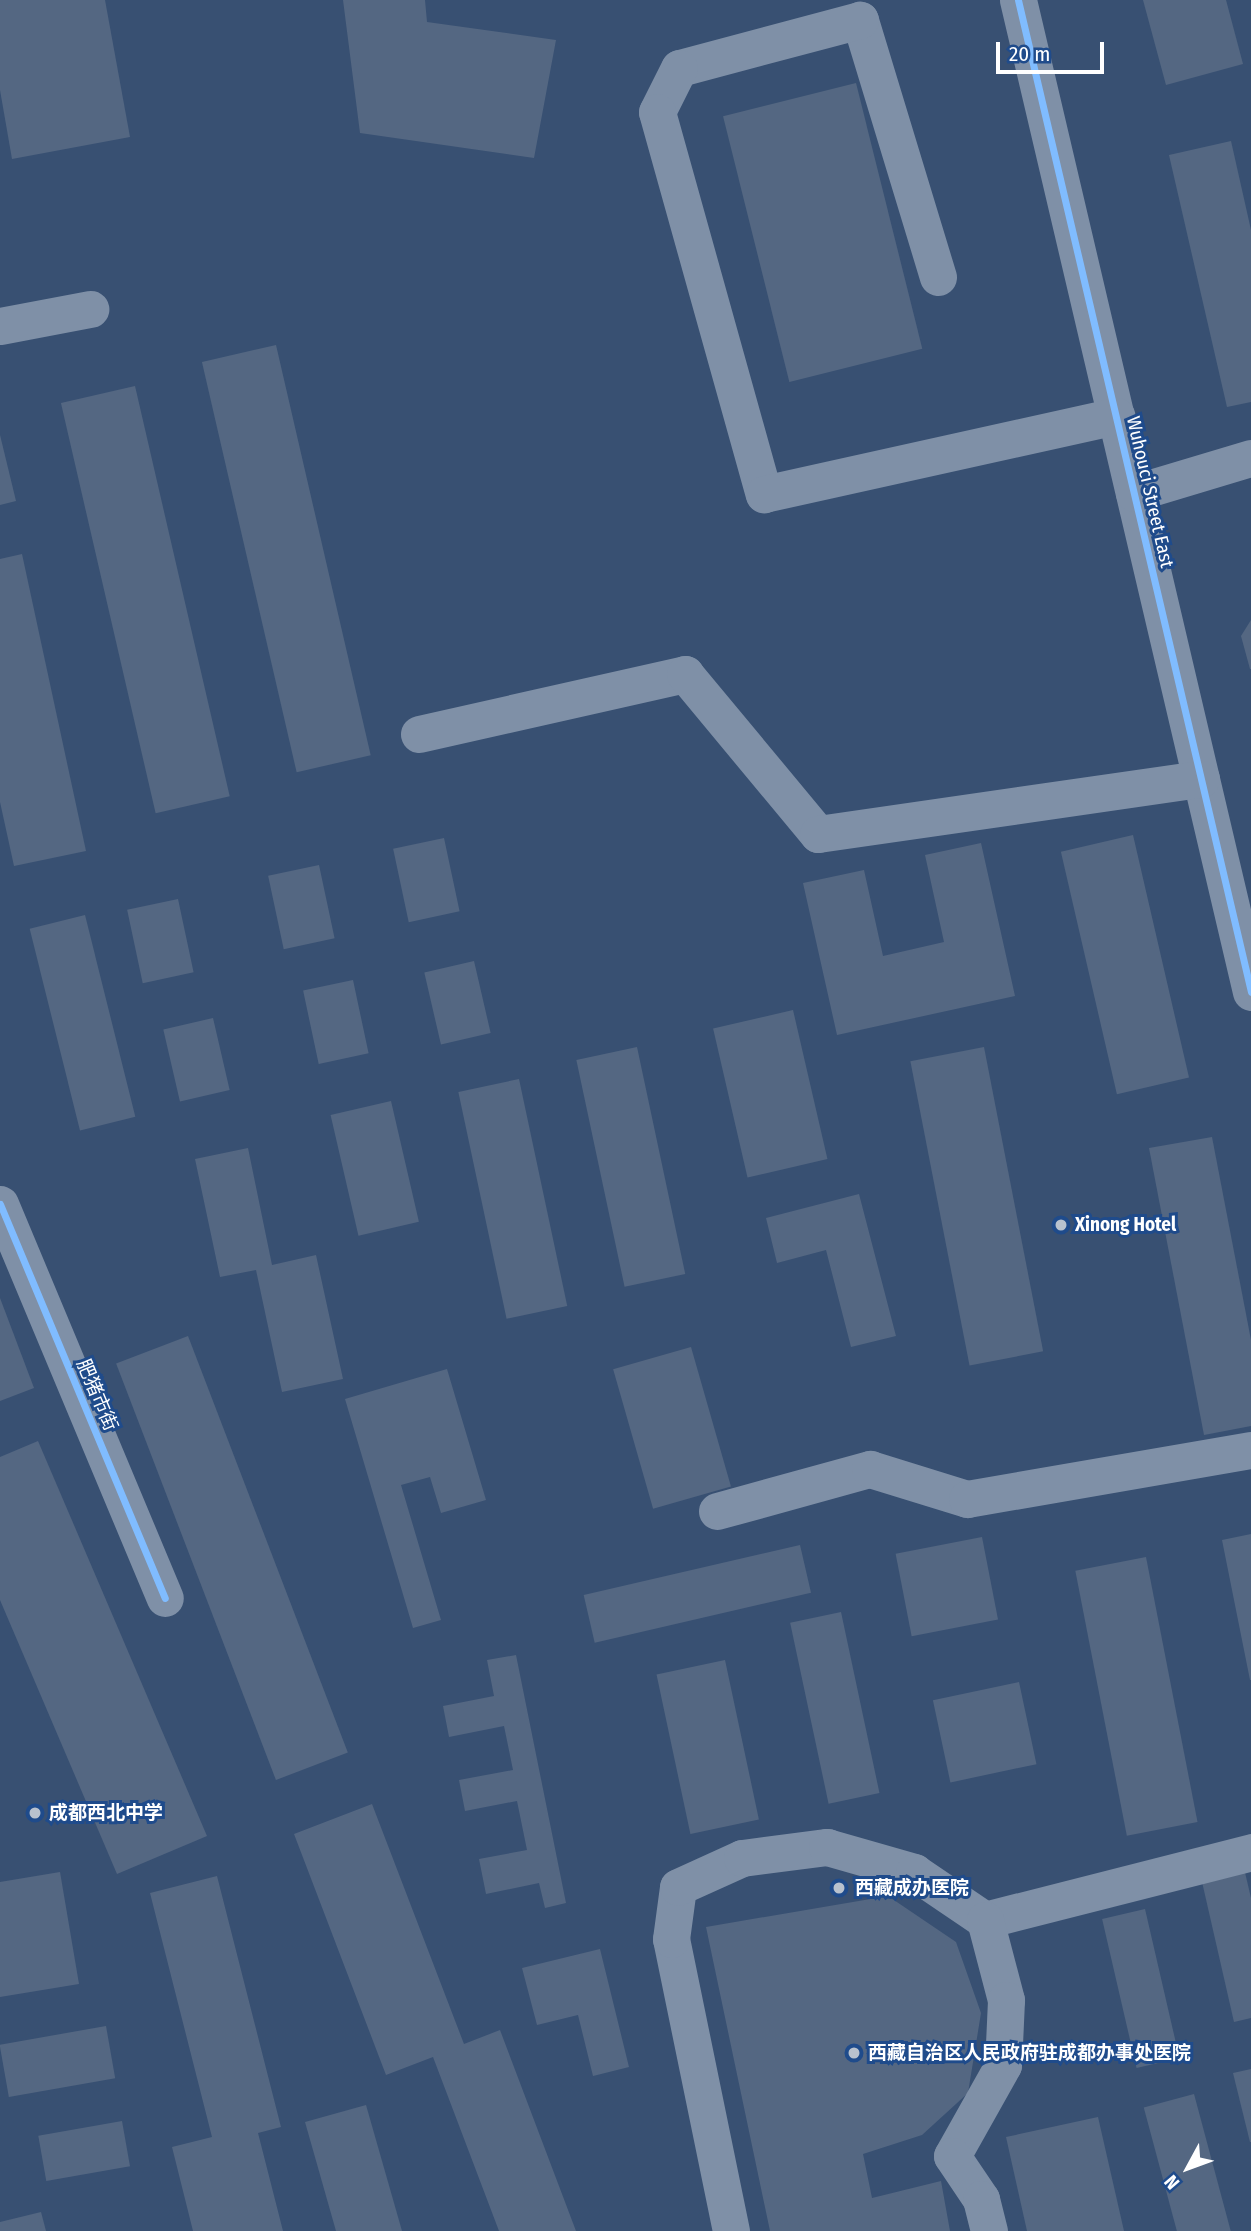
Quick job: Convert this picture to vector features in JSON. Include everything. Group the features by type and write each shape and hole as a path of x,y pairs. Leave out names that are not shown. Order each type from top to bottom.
{"street":[{"name":"Wuhouci Street East","path":"1018,0 1251,992"},
{"path":"938,277 860,20 679,68 657,111 764,494 1116,416"},
{"path":"0,326 90,309"},
{"path":"1134,493 1251,458"},
{"path":"419,734 685,674 818,834 1201,779"},
{"name":"肥猪市街","path":"0,1204 165,1598"},
{"path":"717,1511 870,1469 968,1499 1251,1450"},
{"path":"732,2231 671,1939 678,1887 742,1858 827,1847 914,1872 985,1920 1006,2000 1003,2065 952,2156 981,2199 989,2231"},
{"path":"985,1920 1251,1852"}],"building":[{"path":"0,0 105,0 130,137 12,159 0,90"},
{"path":"343,0 425,0 427,22 556,40 534,158 360,133"},
{"path":"1143,0 1226,0 1243,64 1166,85"},
{"path":"856,83 922,349 789,382 723,116"},
{"path":"1231,141 1251,230 1251,402 1227,407 1169,155"},
{"path":"276,345 371,755 297,772 202,362"},
{"path":"135,386 230,796 156,813 61,403"},
{"path":"0,435 16,501 0,505"},
{"path":"22,554 86,851 14,866 0,802 0,559"},
{"path":"1251,620 1251,669 1250,669 1241,636"},
{"path":"1133,835 1189,1078 1117,1094 1061,852"},
{"path":"444,838 460,911 409,922 393,849"},
{"path":"981,843 1015,996 837,1035 803,883 864,870 883,956 944,942 925,855"},
{"path":"319,865 335,938 284,949 268,876"},
{"path":"178,899 194,972 143,983 127,910"},
{"path":"85,915 135,1117 80,1131 30,929"},
{"path":"474,961 491,1033 441,1045 424,972"},
{"path":"353,980 369,1053 319,1064 303,991"},
{"path":"793,1010 827,1159 748,1178 713,1028"},
{"path":"213,1018 230,1090 180,1102 163,1029"},
{"path":"637,1047 685,1274 625,1287 576,1060"},
{"path":"984,1047 1043,1351 970,1366 910,1061"},
{"path":"519,1079 567,1306 507,1319 458,1092"},
{"path":"391,1101 419,1222 358,1236 331,1115"},
{"path":"1212,1137 1251,1340 1251,1426 1204,1435 1149,1148"},
{"path":"248,1148 272,1265 316,1255 343,1379 282,1392 256,1270 220,1277 195,1159"},
{"path":"859,1194 896,1336 851,1347 826,1250 777,1263 766,1218"},
{"path":"0,1298 34,1388 0,1401"},
{"path":"188,1336 348,1752 276,1780 116,1364"},
{"path":"691,1347 731,1486 653,1509 613,1369"},
{"path":"447,1369 486,1500 441,1513 430,1477 401,1485 441,1620 413,1628 345,1399"},
{"path":"38,1441 207,1836 117,1874 0,1600 0,1457"},
{"path":"1251,1534 1251,1680 1250,1680 1222,1540"},
{"path":"982,1537 998,1619 912,1636 896,1554"},
{"path":"800,1545 811,1593 595,1643 584,1595"},
{"path":"1146,1557 1198,1822 1127,1836 1075,1571"},
{"path":"841,1612 879,1793 829,1804 790,1623"},
{"path":"516,1655 566,1903 545,1908 539,1883 486,1894 479,1859 527,1850 517,1801 465,1811 459,1780 513,1770 504,1726 449,1737 443,1706 494,1696 487,1660"},
{"path":"725,1660 759,1819 690,1834 657,1675"},
{"path":"1019,1682 1036,1764 950,1782 933,1700"},
{"path":"372,1804 464,2044 500,2030 576,2231 499,2231 433,2057 386,2075 294,1834"},
{"path":"1243,1864 1251,1898 1251,2018 1234,2022 1200,1873"},
{"path":"60,1872 79,1984 0,1997 0,1882"},
{"path":"217,1876 281,2127 258,2133 283,2231 193,2231 172,2147 212,2137 150,1893"},
{"name":"西藏自治区人民政府驻成都办事处医院","path":"888,1896 956,1942 981,2013 968,2093 922,2135 863,2154 872,2198 941,2181 950,2231 770,2231 706,1927"},
{"path":"1145,1909 1179,2058 1137,2068 1102,1919"},
{"path":"600,1949 629,2067 593,2076 578,2015 537,2025 522,1968"},
{"path":"106,2026 115,2078 9,2097 0,2045"},
{"path":"1251,2069 1251,2142 1250,2142 1233,2073"},
{"path":"1194,2094 1231,2231 1177,2231 1144,2107"},
{"path":"366,2105 402,2231 336,2231 305,2122"},
{"path":"1098,2117 1124,2231 1027,2231 1006,2137"},
{"path":"122,2121 130,2166 46,2181 38,2136"},
{"path":"41,2212 46,2231 0,2231 0,2222"}],"cycle path":[{"path":"1018,0 1251,992"},
{"path":"0,1204 165,1598"}],"place":[{"name":"Xinong Hotel","path":"1061,1225"},
{"name":"成都西北中学","path":"35,1813"},
{"name":"西藏成办医院","path":"839,1888"},
{"name":"西藏自治区人民政府驻成都办事处医院","path":"854,2053"}]}
